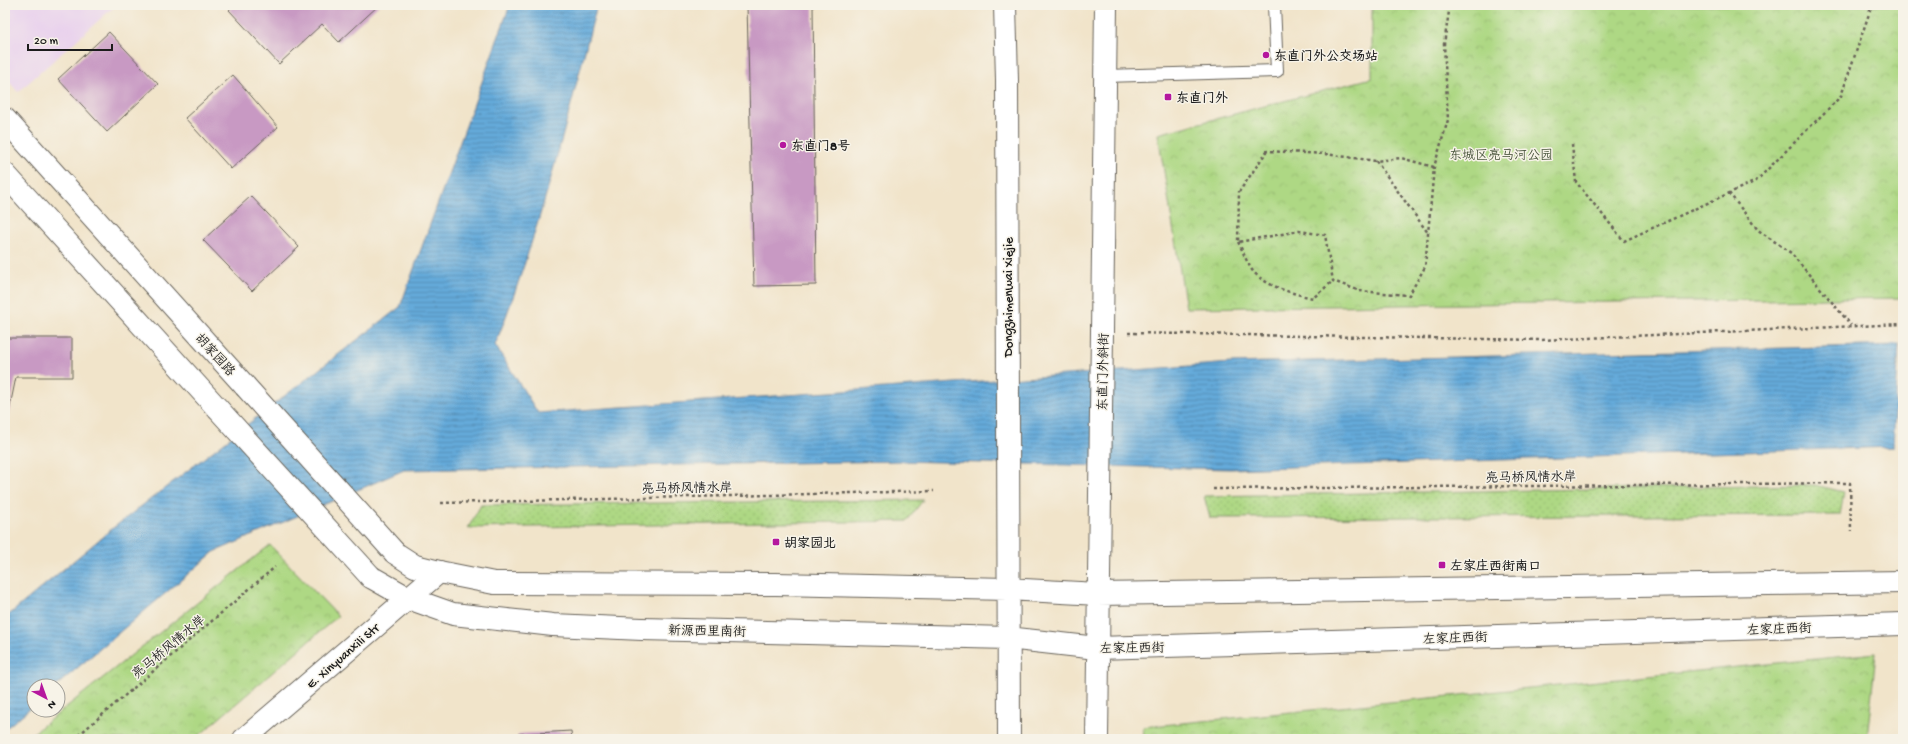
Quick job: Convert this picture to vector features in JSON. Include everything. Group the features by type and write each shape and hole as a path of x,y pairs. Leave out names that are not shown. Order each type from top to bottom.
{"main road":[{"name":"Dongzhimenwai Xiejie","path":"1005,5 1007,80 1009,739"},
{"name":"东直门外斜街","path":"1097,739 1106,5"},
{"name":"胡家园路","path":"5,119 395,553 415,566 439,572"},
{"path":"5,174 371,577 408,598"},
{"path":"439,572 494,583 776,584 1008,589 1098,594 1903,582"},
{"name":"E. Xinyuanxili Str","path":"244,739 439,572"},
{"name":"新源西里南街","path":"408,598 453,614 553,625 642,629 1008,638"},
{"name":"左家庄西街","path":"1008,638 1098,648 1903,624"}],"lane":[{"path":"1105,76 1277,71 1274,5"}],"path":[{"path":"1333,281 1360,291 1409,294 1425,267 1434,167 1448,120 1444,44 1450,5"},
{"path":"1572,144 1576,182 1624,241 1756,181 1841,96 1872,5"},
{"path":"1333,281 1313,298 1273,286 1252,270 1238,242 1239,192 1267,151 1325,154 1376,161 1401,158 1434,167"},
{"path":"1376,161 1428,233"},
{"path":"1729,193 1758,230 1791,253 1852,325"},
{"path":"1238,242 1300,231 1325,235 1333,281"},
{"path":"1103,332 1542,340 1852,325 1903,324"},
{"name":"亮马桥风情水岸","path":"1213,489 1850,483 1851,531"},
{"name":"亮马桥风情水岸","path":"441,503 934,491"},
{"name":"亮马桥风情水岸","path":"74,739 275,568"}],"shaded area":[{"path":"5,5 116,5 18,92 5,77"}],"green space":[{"name":"东城区亮马河公园","path":"1372,5 1903,5 1903,298 1186,308 1158,134 1372,78"},
{"path":"1815,485 1844,492 1840,515 1210,518 1204,496"},
{"path":"923,500 907,521 468,528 481,505"},
{"path":"270,545 338,616 195,739 26,739 52,718 66,718 66,707"},
{"path":"1876,653 1867,739 1144,739 1143,727"}],"water":[{"path":"510,5 597,5 539,219 511,303 495,345 538,413 1232,363 1899,345 1893,447 1230,469 900,461 404,470 214,552 65,678 26,678 26,712 5,729 5,618 113,528 400,307"}],"building":[{"path":"234,5 379,5 339,42 322,24 279,64 229,10"},
{"name":"东直门8号","path":"747,5 813,5 816,285 754,286"},
{"path":"109,32 158,84 107,132 58,79"},
{"path":"233,75 278,127 231,169 185,118"},
{"path":"251,196 299,247 252,291 203,240"},
{"path":"5,338 72,338 72,377 16,377 6,426"},
{"path":"571,731 572,739 518,739 518,734"}],"place":[{"name":"东直门外公交场站","path":"1266,55"},
{"name":"东直门外","path":"1168,97"},
{"name":"东直门8号","path":"783,145"},
{"name":"胡家园北","path":"776,542"},
{"name":"左家庄西街南口","path":"1442,565"}]}
